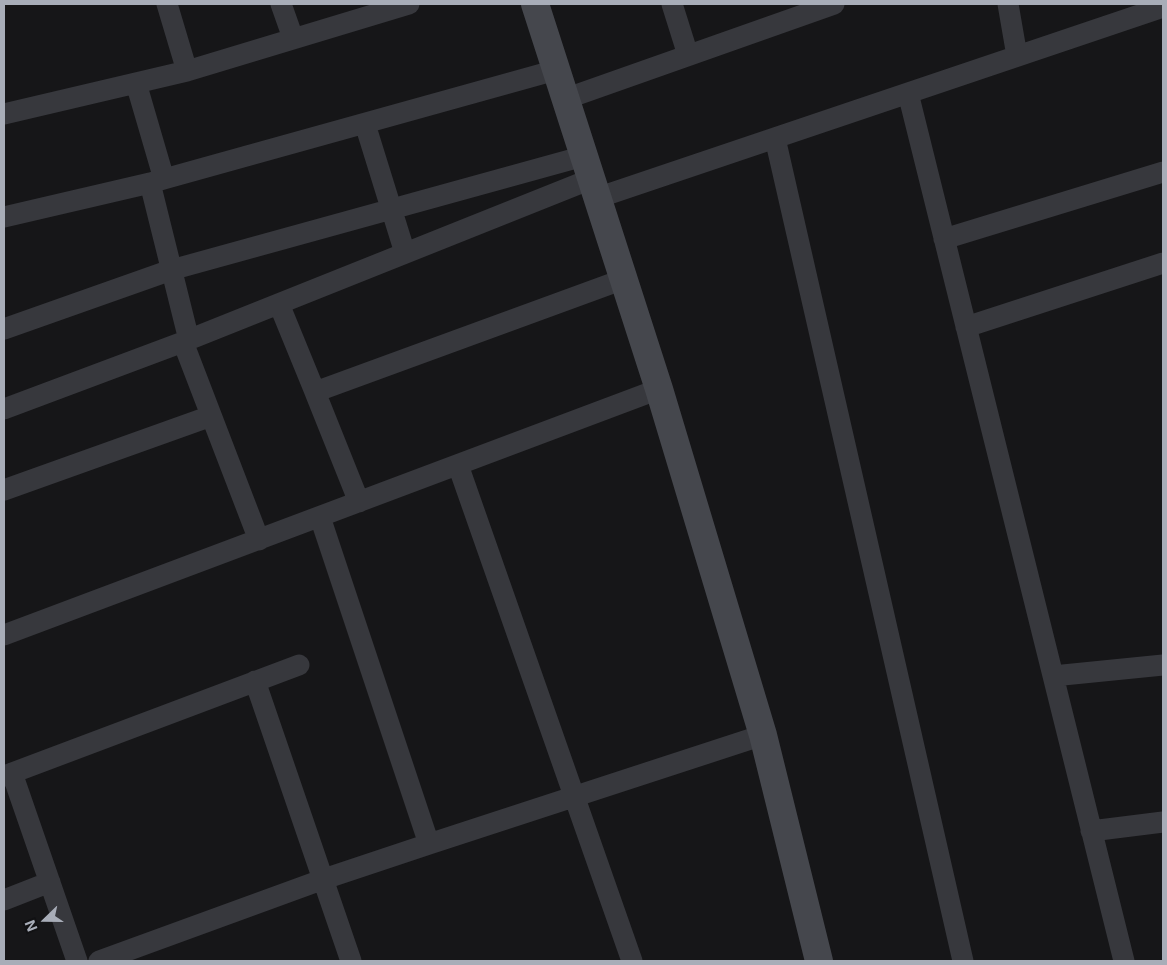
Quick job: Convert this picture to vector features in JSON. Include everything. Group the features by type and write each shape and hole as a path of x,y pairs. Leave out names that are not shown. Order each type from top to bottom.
{"street":[{"path":"167,4 187,71"},
{"path":"281,4 293,38"},
{"path":"4,114 187,71 387,7 409,4"},
{"path":"535,4 659,389 763,735 819,961"},
{"path":"672,4 688,55"},
{"path":"565,99 834,4"},
{"path":"1008,4 1017,56"},
{"path":"4,329 171,270 392,209 591,178 775,138 1163,6"},
{"path":"4,217 157,181 556,70"},
{"path":"136,82 157,181 171,270 186,341 211,416 260,540"},
{"path":"908,93 1124,961"},
{"path":"365,124 405,253"},
{"path":"775,138 963,961"},
{"path":"944,238 1163,172"},
{"path":"4,410 186,341 591,178"},
{"path":"966,327 1163,263"},
{"path":"315,392 624,279"},
{"path":"279,304 359,502"},
{"path":"4,635 659,389"},
{"path":"4,490 211,416"},
{"path":"458,465 632,961"},
{"path":"320,517 429,844"},
{"path":"77,961 50,882 8,774 299,665"},
{"path":"1053,676 1163,665"},
{"path":"255,681 351,961"},
{"path":"99,961 324,879 763,735"},
{"path":"1091,830 1163,822"},
{"path":"4,900 50,882"}]}
